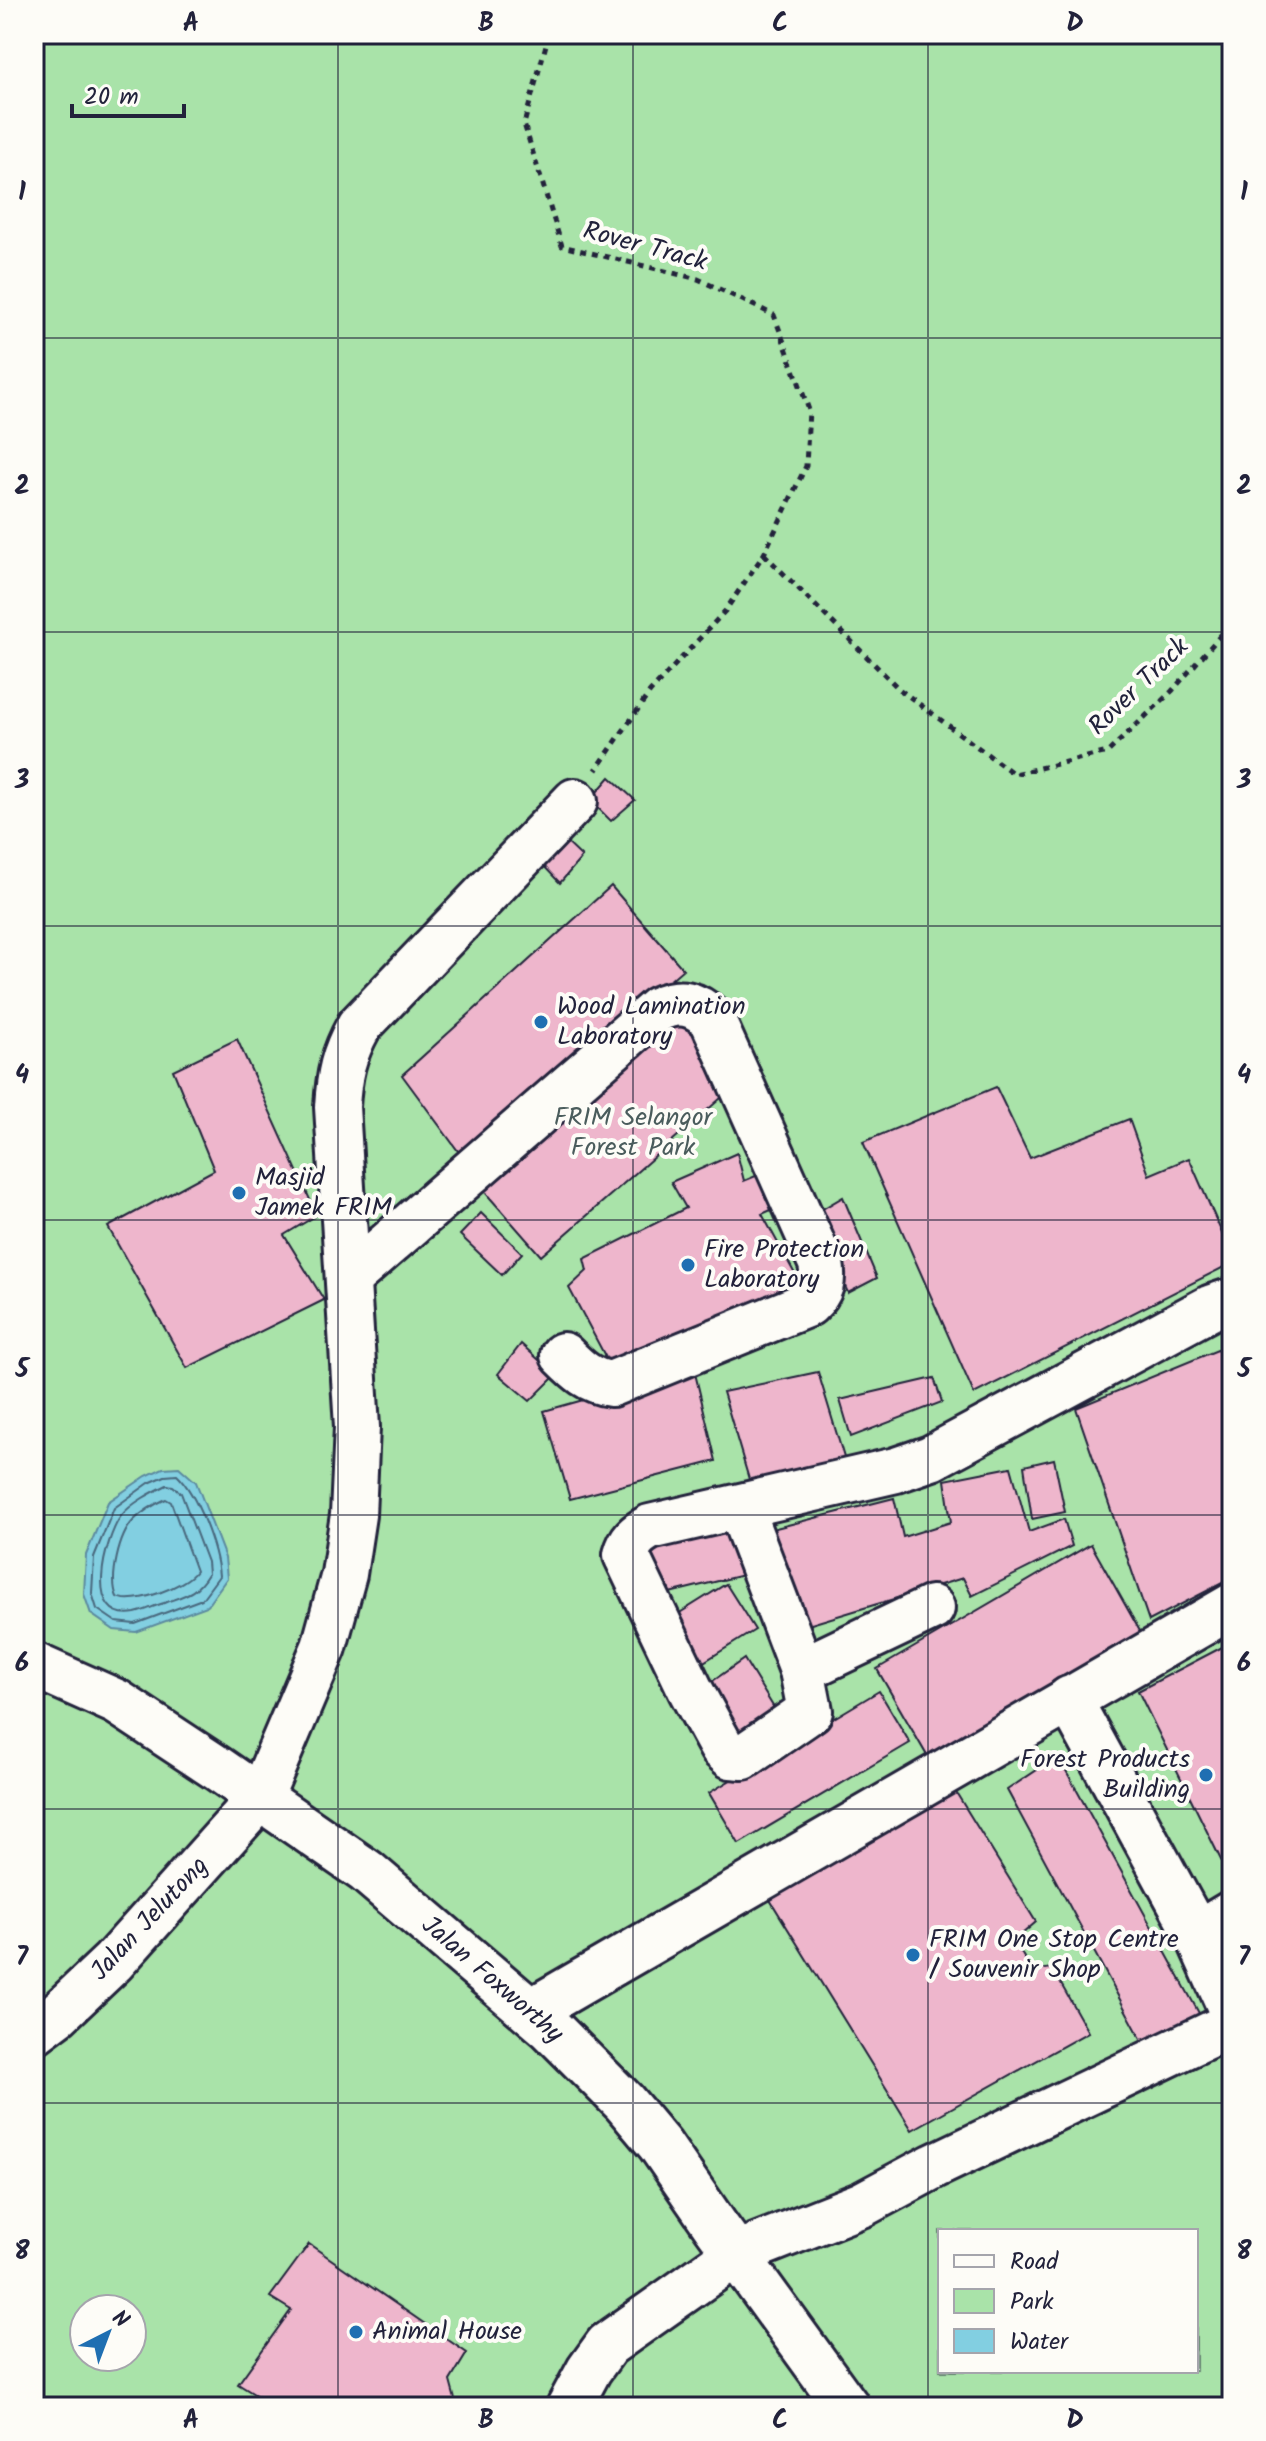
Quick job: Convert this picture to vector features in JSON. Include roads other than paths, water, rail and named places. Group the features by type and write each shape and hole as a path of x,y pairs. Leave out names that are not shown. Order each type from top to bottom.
{"street":[{"name":"Jalan Jelutong","path":"34,2032 58,2014 122,1952 260,1798 324,1647 344,1574 353,1515 357,1427 337,1107 339,1075 345,1051 359,1026 575,801"},
{"path":"348,1279 658,1009 673,1002 686,1003 701,1009 712,1019 821,1263 824,1278 819,1294 808,1304 611,1384 596,1382 582,1374 563,1355"},
{"path":"740,1507 802,1670 810,1711 743,1757 731,1756 722,1748 626,1555 629,1543 638,1534 650,1527 896,1470 931,1458 1212,1307 1227,1302 1232,1304"},
{"path":"531,2011 1232,1606"},
{"path":"802,1670 932,1608"},
{"name":"Jalan Foxworthy","path":"34,1665 117,1702 366,1871 531,2011 624,2102 660,2145 847,2407"},
{"path":"1069,1699 1214,1923 1232,2012"},
{"path":"569,2407 607,2345 736,2254 863,2204 934,2166 1232,2024"}],"water":[{"path":"179,1467 196,1482 225,1558 227,1578 207,1606 136,1632 114,1630 91,1614 84,1594 86,1555 108,1502 146,1476 163,1468"}],"place":[{"name":"Wood Lamination Laboratory","path":"541,1022"},
{"name":"Masjid Jamek FRIM","path":"239,1193"},
{"name":"Fire Protection Laboratory","path":"688,1265"},
{"name":"Forest Products Building","path":"1206,1775"},
{"name":"FRIM One Stop Centre / Souvenir Shop","path":"913,1955"},
{"name":"Animal House","path":"356,2332"}],"park label":[{"name":"FRIM Selangor Forest Park","path":"633,1133"}]}
